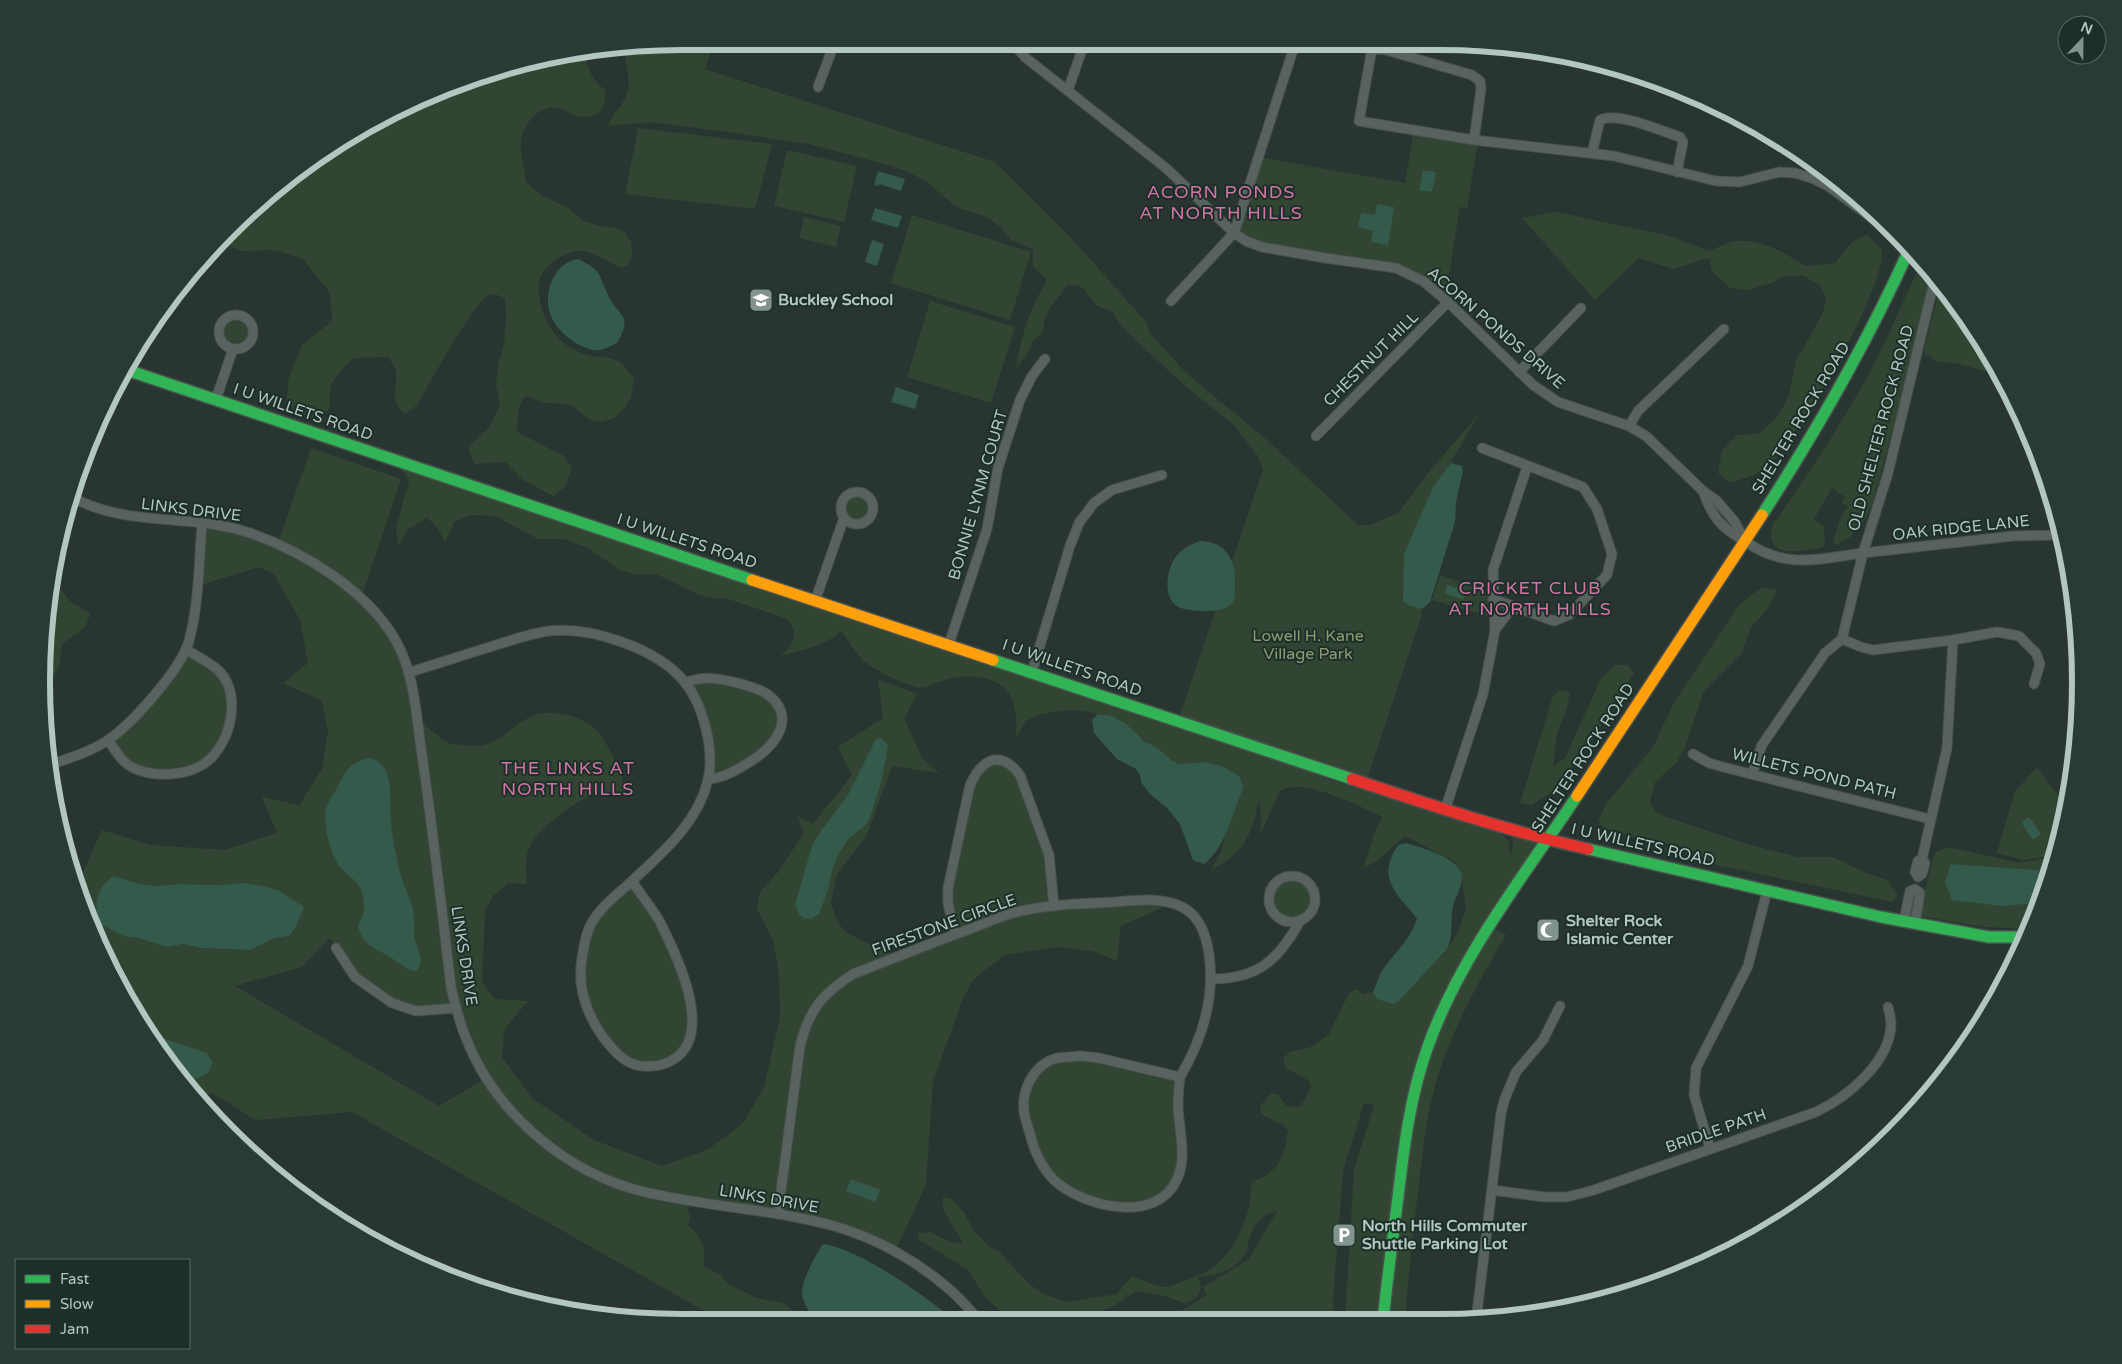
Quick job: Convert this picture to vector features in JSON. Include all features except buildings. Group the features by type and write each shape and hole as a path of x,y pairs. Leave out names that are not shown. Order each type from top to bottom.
{"main road":[{"name":"SHELTER ROCK ROAD","path":"1384,1314 1412,1101 1428,1047 1462,974 1490,927 1816,431 1892,290 1906,256"},
{"name":"I U WILLETS ROAD","path":"132,372 441,477 949,644 1271,754 1444,810 1548,840 1767,891 1909,922 1989,937 2018,937"}],"street":[{"path":"818,87 832,50"},
{"name":"ACORN PONDS DRIVE","path":"1019,50 1026,58 1166,168 1234,233 1246,241 1262,247 1396,268 1422,281 1448,302 1519,372 1558,402 1629,426 1646,436 1703,491 1710,510 1729,532 1745,541"},
{"path":"1068,90 1082,50"},
{"path":"1171,301 1234,233 1293,50"},
{"path":"1373,50 1371,54 1359,121 1474,140 1614,156 1729,183 1779,172 1795,173 1828,186 1857,207"},
{"path":"1386,50 1472,75 1480,81 1481,89 1474,140"},
{"path":"1592,154 1600,120 1617,117 1680,136 1683,142 1677,172"},
{"name":"OLD SHELTER ROCK ROAD","path":"1745,541 1767,554 1786,560 1808,560 1863,553 1888,473 1933,287"},
{"name":"CHESTNUT HILL","path":"1316,436 1448,302"},
{"path":"1519,372 1581,308"},
{"path":"1629,426 1638,411 1724,329"},
{"path":"216,400 233,349"},
{"name":"BONNIE LYNM COURT","path":"949,644 987,529 998,468 1017,409 1032,376 1045,359"},
{"path":"1482,448 1512,459 1527,467 1583,487 1597,509 1612,554 1607,575 1569,615 1554,620 1493,598"},
{"path":"1444,810 1480,706 1495,630 1493,570 1527,467"},
{"path":"1032,672 1078,523 1094,503 1112,490 1162,475"},
{"name":"LINKS DRIVE","path":"78,500 88,505 132,517 237,529 272,541 314,563 362,598 374,611 396,642 410,672 456,1008 466,1038 486,1078 506,1104 536,1135 561,1154 589,1171 645,1192 778,1214 835,1226 895,1251 922,1268 950,1290 973,1314"},
{"path":"815,601 844,518"},
{"path":"55,763 108,740 161,688 186,649 193,623 202,524"},
{"name":"OAK RIDGE LANE","path":"1863,553 2012,536 2054,535"},
{"path":"1752,774 1762,745 1825,653 1842,639 1863,553"},
{"path":"1495,630 1508,613 1517,608"},
{"path":"410,672 524,637 548,631 576,630 605,635 638,650 664,664 685,683 703,718 710,747 708,779 696,810 681,834 632,881 611,898 590,925 586,935 579,975 581,990 588,1010 613,1051 624,1060 638,1066 648,1067 674,1060 683,1052 691,1038 693,1018 682,969 658,920 632,881"},
{"path":"1842,639 1873,650 1953,640 1997,632 2019,636 2036,653 2040,664 2034,684"},
{"path":"1909,922 1920,893 1915,889 1918,876 1922,874 1925,863 1922,859 1947,748 1953,640"},
{"path":"108,740 125,763 137,770 149,773 166,775 182,772 198,767 211,759 220,747 226,733 231,718 232,701 228,685 218,670 186,649"},
{"path":"685,683 705,677 721,679 759,690 767,694 777,704 782,717 782,728 777,739 756,758 718,778 708,779"},
{"name":"WILLETS POND PATH","path":"1694,754 1709,763 1930,819"},
{"path":"955,934 948,903 948,888 970,785 976,771 987,762 1002,761 1013,766 1020,775 1049,855 1054,906"},
{"path":"1211,979 1232,979 1260,969 1283,948 1300,920 1306,918 1314,907 1314,892 1306,880 1300,877 1285,877 1279,880 1270,892 1270,907 1280,919 1294,922 1300,920"},
{"path":"1710,1148 1694,1095 1696,1068 1702,1052 1748,966 1755,946 1767,891"},
{"name":"FIRESTONE CIRCLE","path":"778,1214 800,1046 804,1030 813,1009 831,988 853,974 1012,914 1054,906 1154,900 1183,907 1193,915 1202,927 1207,942 1211,979 1208,1004 1200,1036 1180,1077 1178,1104 1182,1161 1176,1182 1166,1195 1155,1202 1131,1207 1099,1204 1067,1190 1053,1179 1041,1162 1031,1140 1024,1112 1025,1090 1029,1080 1043,1065 1056,1059 1080,1056 1099,1058 1180,1077"},
{"path":"336,948 355,977 392,1003 416,1011 456,1008"},
{"path":"1477,1313 1501,1113 1505,1098 1516,1072 1543,1040 1560,1006"},
{"name":"BRIDLE PATH","path":"1492,1190 1544,1197 1567,1197 1594,1190 1816,1112 1850,1092 1872,1069 1883,1051 1890,1034 1891,1022 1888,1007"}],"green space":[{"name":"Lowell H. Kane Village Park","path":"711,50 705,69 995,162 1072,239 1147,323 1148,331 1186,373 1267,440 1358,525 1371,525 1398,513 1428,473 1479,414 1443,476 1433,487 1427,502 1415,607 1422,609 1422,614 1365,785 1178,721 1263,470 1258,456 1233,424 1185,386 1121,326 1113,313 1096,305 1083,288 1076,285 1068,285 1050,308 1045,318 1042,333 1033,340 1030,350 1016,368 1027,322 1047,280 1033,267 1033,249 1011,240 1000,227 987,217 956,207 927,182 892,166 809,144 728,132 650,122 608,126 626,95 629,82 624,53"},
{"path":"586,57 590,72 605,90 605,101 601,110 588,117 579,117 557,108 550,108 544,109 533,116 525,127 521,140 526,182 542,196 567,207 584,221 599,226 617,228 625,233 631,242 632,255 628,265 622,268 594,254 579,251 571,252 547,267 543,272 538,288 545,317 556,335 563,342 582,353 610,358 621,363 634,379 631,398 624,409 613,419 600,422 590,420 566,404 544,403 527,396 523,399 518,412 517,432 564,456 572,468 565,487 553,496 523,480 505,462 474,464 468,447 489,428 500,405 496,385 498,365 504,344 505,299 489,295 481,302 462,329 417,405 406,414 396,403 395,368 388,357 352,358 332,383 330,404 327,412 316,421 287,404 288,380 302,345 332,321 330,293 303,259 275,250 241,251 226,245 265,207 297,181 366,135 402,115 440,98 479,84 518,72"},
{"path":"638,128 772,144 755,209 625,194"},
{"path":"1414,130 1478,141 1467,208 1460,207 1448,281 1437,293 1396,268 1262,247 1234,233 1259,157 1405,183"},
{"path":"787,150 857,166 844,222 774,206"},
{"path":"1556,212 1670,236 1709,251 1731,242 1751,241 1780,251 1805,266 1835,263 1852,242 1867,235 1882,250 1879,270 1870,297 1840,359 1803,419 1768,466 1753,475 1729,482 1718,473 1722,450 1737,435 1759,434 1781,411 1789,395 1796,361 1823,313 1826,298 1820,286 1804,276 1785,276 1772,283 1747,290 1730,288 1711,270 1710,259 1704,259 1673,269 1639,258 1595,300 1522,218"},
{"path":"912,215 1031,252 1010,320 891,283"},
{"path":"804,217 841,226 836,247 799,238"},
{"path":"1918,269 1929,282 1916,344 1872,505 1865,520 1850,537 1837,545 1833,542 1841,517 1848,506 1841,502 1845,497 1832,488 1814,519 1824,526 1825,543 1823,547 1796,551 1780,549 1774,545 1771,537 1772,526 1851,406 1880,352"},
{"path":"1938,294 1965,331 1991,372 1955,363 1934,361 1930,356 1925,355 1924,349"},
{"path":"930,301 1015,327 991,403 907,377"},
{"path":"236,315 248,320 253,332 248,344 236,349 224,344 219,332 224,320"},
{"path":"311,448 401,479 361,598 396,642 402,659 409,695 417,716 428,728 447,742 474,746 485,745 494,741 528,718 538,714 559,713 587,722 598,732 609,748 618,767 626,793 617,795 600,793 583,799 562,813 536,836 529,848 527,858 527,884 508,883 493,896 485,911 482,982 495,999 528,1001 504,1030 502,1057 532,1098 594,1140 662,1166 707,1150 743,1123 764,1087 780,1017 779,975 774,943 757,909 760,892 778,872 804,833 797,816 813,824 852,775 838,747 883,718 878,679 917,694 904,718 922,758 939,773 892,766 867,835 837,874 831,902 837,921 845,932 896,957 955,934 948,903 970,785 987,762 1013,766 1045,839 1054,905 1172,903 1121,926 1117,961 1093,951 1056,947 1004,955 973,980 962,1001 933,1081 926,1185 895,1251 835,1226 685,1200 690,1217 688,1225 700,1238 704,1248 703,1266 719,1274 730,1285 757,1298 783,1303 798,1314 710,1314 352,1112 255,1120 213,1093 204,1095 193,1081 208,1073 181,1044 160,1037 157,1033 115,962 98,924 81,876 102,830 150,845 225,850 277,833 262,797 299,805 322,769 328,731 322,701 283,683 308,663 300,620 274,574 259,567 197,586 202,524 278,543","holes":["114,876 136,883 156,886 179,884 222,885 278,890 303,907 296,927 289,936 274,938 250,950 201,948 183,944 166,947 124,935 100,924 99,891","330,938 355,977 392,1003 416,1011 456,1008 486,1078 439,1106 235,986 302,967"]},
{"path":"399,468 1292,765 1330,780 1480,824 1503,835 1509,842 1510,856 1513,845 1512,833 1548,840 1490,927 1506,935 1463,1014 1438,1076 1429,1109 1424,1145 1406,1314 1345,1314 1354,1169 1374,1105 1364,1103 1343,1171 1333,1299 1334,1314 1176,1314 1207,1295 1203,1287 1248,1260 1277,1211 1266,1215 1255,1225 1247,1251 1238,1263 1226,1271 1198,1277 1201,1287 1197,1297 1186,1304 1165,1296 1136,1291 1115,1305 1097,1314 1004,1314 984,1296 969,1271 918,1239 919,1233 930,1232 950,1242 963,1243 943,1209 943,1197 952,1199 964,1212 973,1230 988,1246 999,1251 1027,1282 1043,1294 1067,1302 1117,1294 1132,1276 1167,1287 1209,1270 1226,1255 1238,1236 1248,1211 1253,1181 1274,1169 1285,1148 1288,1131 1283,1125 1261,1114 1260,1106 1271,1093 1278,1095 1287,1106 1299,1107 1311,1086 1309,1081 1285,1067 1283,1059 1289,1052 1311,1047 1329,1034 1348,995 1355,989 1364,994 1373,992 1377,999 1399,1001 1447,949 1458,932 1466,909 1462,879 1455,862 1405,836 1379,859 1363,869 1374,834 1382,817 1331,794 1302,787 1290,787 1280,791 1260,835 1259,796 1254,821 1246,841 1232,857 1211,870 1222,849 1225,836 1244,787 1239,776 1222,766 1204,762 1179,764 1112,716 1075,710 1039,715 1026,721 1016,737 1016,713 1012,698 997,683 987,679 964,677 952,678 923,688 910,685 869,665 841,631 828,641 781,656 791,645 794,636 789,621 779,616 725,598 699,595 656,574 633,574 620,570 588,548 564,539 538,539 495,516 470,515 454,522 445,542 438,529 427,517 406,531 399,547 396,528 409,485 407,476"},
{"path":"857,492 863,493 868,497 872,502 872,514 868,519 863,523 857,524 851,523 846,519 842,514 841,508 842,502 846,497 851,493"},
{"path":"1440,575 1493,593 1494,618 1432,600"},
{"path":"1762,587 1777,590 1766,611 1751,627 1742,653 1704,691 1684,750 1676,763 1655,782 1650,803 1658,814 1750,845 1798,857 1833,857 1861,871 1887,880 1898,896 1893,902 1702,862 1669,844 1645,841 1603,827 1598,821 1606,804 1653,747 1673,704 1739,605"},
{"path":"57,588 70,601 86,610 90,615 85,627 62,644 60,662 55,674 50,675 51,641"},
{"path":"186,649 218,670 228,685 231,718 211,759 182,772 137,770 108,740 137,713"},
{"path":"1615,665 1628,665 1634,673 1594,737 1553,791 1532,805 1520,803 1553,696 1560,690 1570,692 1567,708 1557,734 1553,767 1565,758 1601,678"},
{"path":"696,679 741,684 777,704 782,728 756,758 708,779 709,747 685,683"},
{"path":"2037,767 2061,799 2047,856 2023,860 1997,853 2015,791"},
{"path":"1949,847 2020,863 2046,858 2042,870 1951,864 2002,906 2031,904 2022,929 1984,927 1919,916 1936,852"},
{"path":"1288,876 1296,876 1305,880 1311,886 1315,899 1311,912 1305,918 1296,922 1288,922 1279,918 1273,912 1269,903 1269,895 1273,886 1279,880"},
{"path":"632,881 659,920 682,969 693,1018 683,1052 648,1067 613,1051 581,990 590,925"},
{"path":"1080,1056 1180,1077 1182,1161 1166,1195 1131,1207 1076,1195 1041,1162 1024,1112 1029,1080 1043,1065"}],"shaded area":[{"path":"1423,170 1436,172 1432,192 1419,190"},
{"path":"878,171 905,179 901,191 879,184 878,186 874,185"},
{"path":"1377,204 1394,207 1388,245 1371,242 1373,231 1358,227 1361,213 1375,215"},
{"path":"875,208 902,216 898,228 871,220"},
{"path":"872,240 884,244 877,266 865,262"},
{"path":"578,259 596,270 613,304 623,316 624,326 618,342 603,349 593,350 573,341 556,325 550,313 548,296 553,279 563,266 570,261"},
{"path":"896,387 919,395 915,409 891,402"},
{"path":"1451,463 1462,466 1463,471 1456,502 1455,522 1430,602 1422,609 1410,606 1403,601 1404,554 1433,487"},
{"path":"1200,541 1217,544 1228,554 1232,561 1235,576 1235,596 1234,601 1223,609 1201,611 1181,608 1175,604 1168,593 1169,570 1175,558 1186,547"},
{"path":"1447,585 1466,591 1463,600 1445,593"},
{"path":"1098,714 1112,716 1126,724 1144,741 1156,747 1171,760 1179,764 1204,762 1222,766 1239,776 1244,787 1224,839 1212,857 1204,864 1193,860 1180,824 1166,807 1150,794 1141,782 1140,775 1136,769 1117,759 1094,733 1092,720"},
{"path":"876,739 882,739 888,745 882,779 871,815 866,825 849,838 839,853 819,914 811,919 803,918 795,905 812,846 820,832 848,795"},
{"path":"368,758 376,760 381,764 388,777 394,847 402,879 412,907 414,937 421,963 416,971 407,969 391,957 374,948 361,935 359,924 364,907 361,889 340,867 333,855 328,839 325,814 328,803 348,769 352,765"},
{"path":"2029,817 2041,834 2033,840 2021,822"},
{"path":"1406,843 1448,859 1460,871 1462,878 1452,912 1451,935 1447,949 1399,1001 1393,1004 1377,999 1373,992 1382,971 1406,940 1417,919 1393,888 1389,875 1390,861 1393,853 1398,845"},
{"path":"1951,864 2042,870 2031,904 2002,906 1952,900 1945,882"},
{"path":"114,876 136,883 156,886 243,883 262,886 278,890 304,907 296,927 289,936 274,938 250,950 201,948 183,944 166,947 139,938 124,936 100,924 97,910 98,897 103,885"},
{"path":"160,1037 206,1053 213,1062 208,1073 193,1081"},
{"path":"851,1179 880,1190 875,1202 846,1191"},
{"path":"823,1244 854,1254 891,1274 947,1314 811,1314 802,1293 804,1281"}],"traffic: fast":[{"path":"1762,515 1802,451 1859,352 1906,256"},
{"path":"132,372 752,580"},
{"path":"993,660 1352,779"},
{"path":"1384,1314 1405,1141 1416,1085 1427,1049 1440,1015 1456,982 1494,918 1577,796"},
{"path":"1588,849 1881,917 1989,937 2018,937"}],"traffic: slow":[{"path":"1577,796 1762,515"},
{"path":"752,580 993,660"}],"traffic: jam":[{"path":"1352,779 1499,826 1588,849"}],"place":[{"name":"Buckley School","path":"761,300"},
{"name":"Shelter Rock Islamic Center","path":"1548,930"},
{"name":"North Hills Commuter Shuttle Parking Lot","path":"1344,1235"}],"district":[{"name":"ACORN PONDS AT NORTH HILLS","path":"1221,202"},
{"name":"CRICKET CLUB AT NORTH HILLS","path":"1530,598"},
{"name":"THE LINKS AT NORTH HILLS","path":"568,778"}]}
